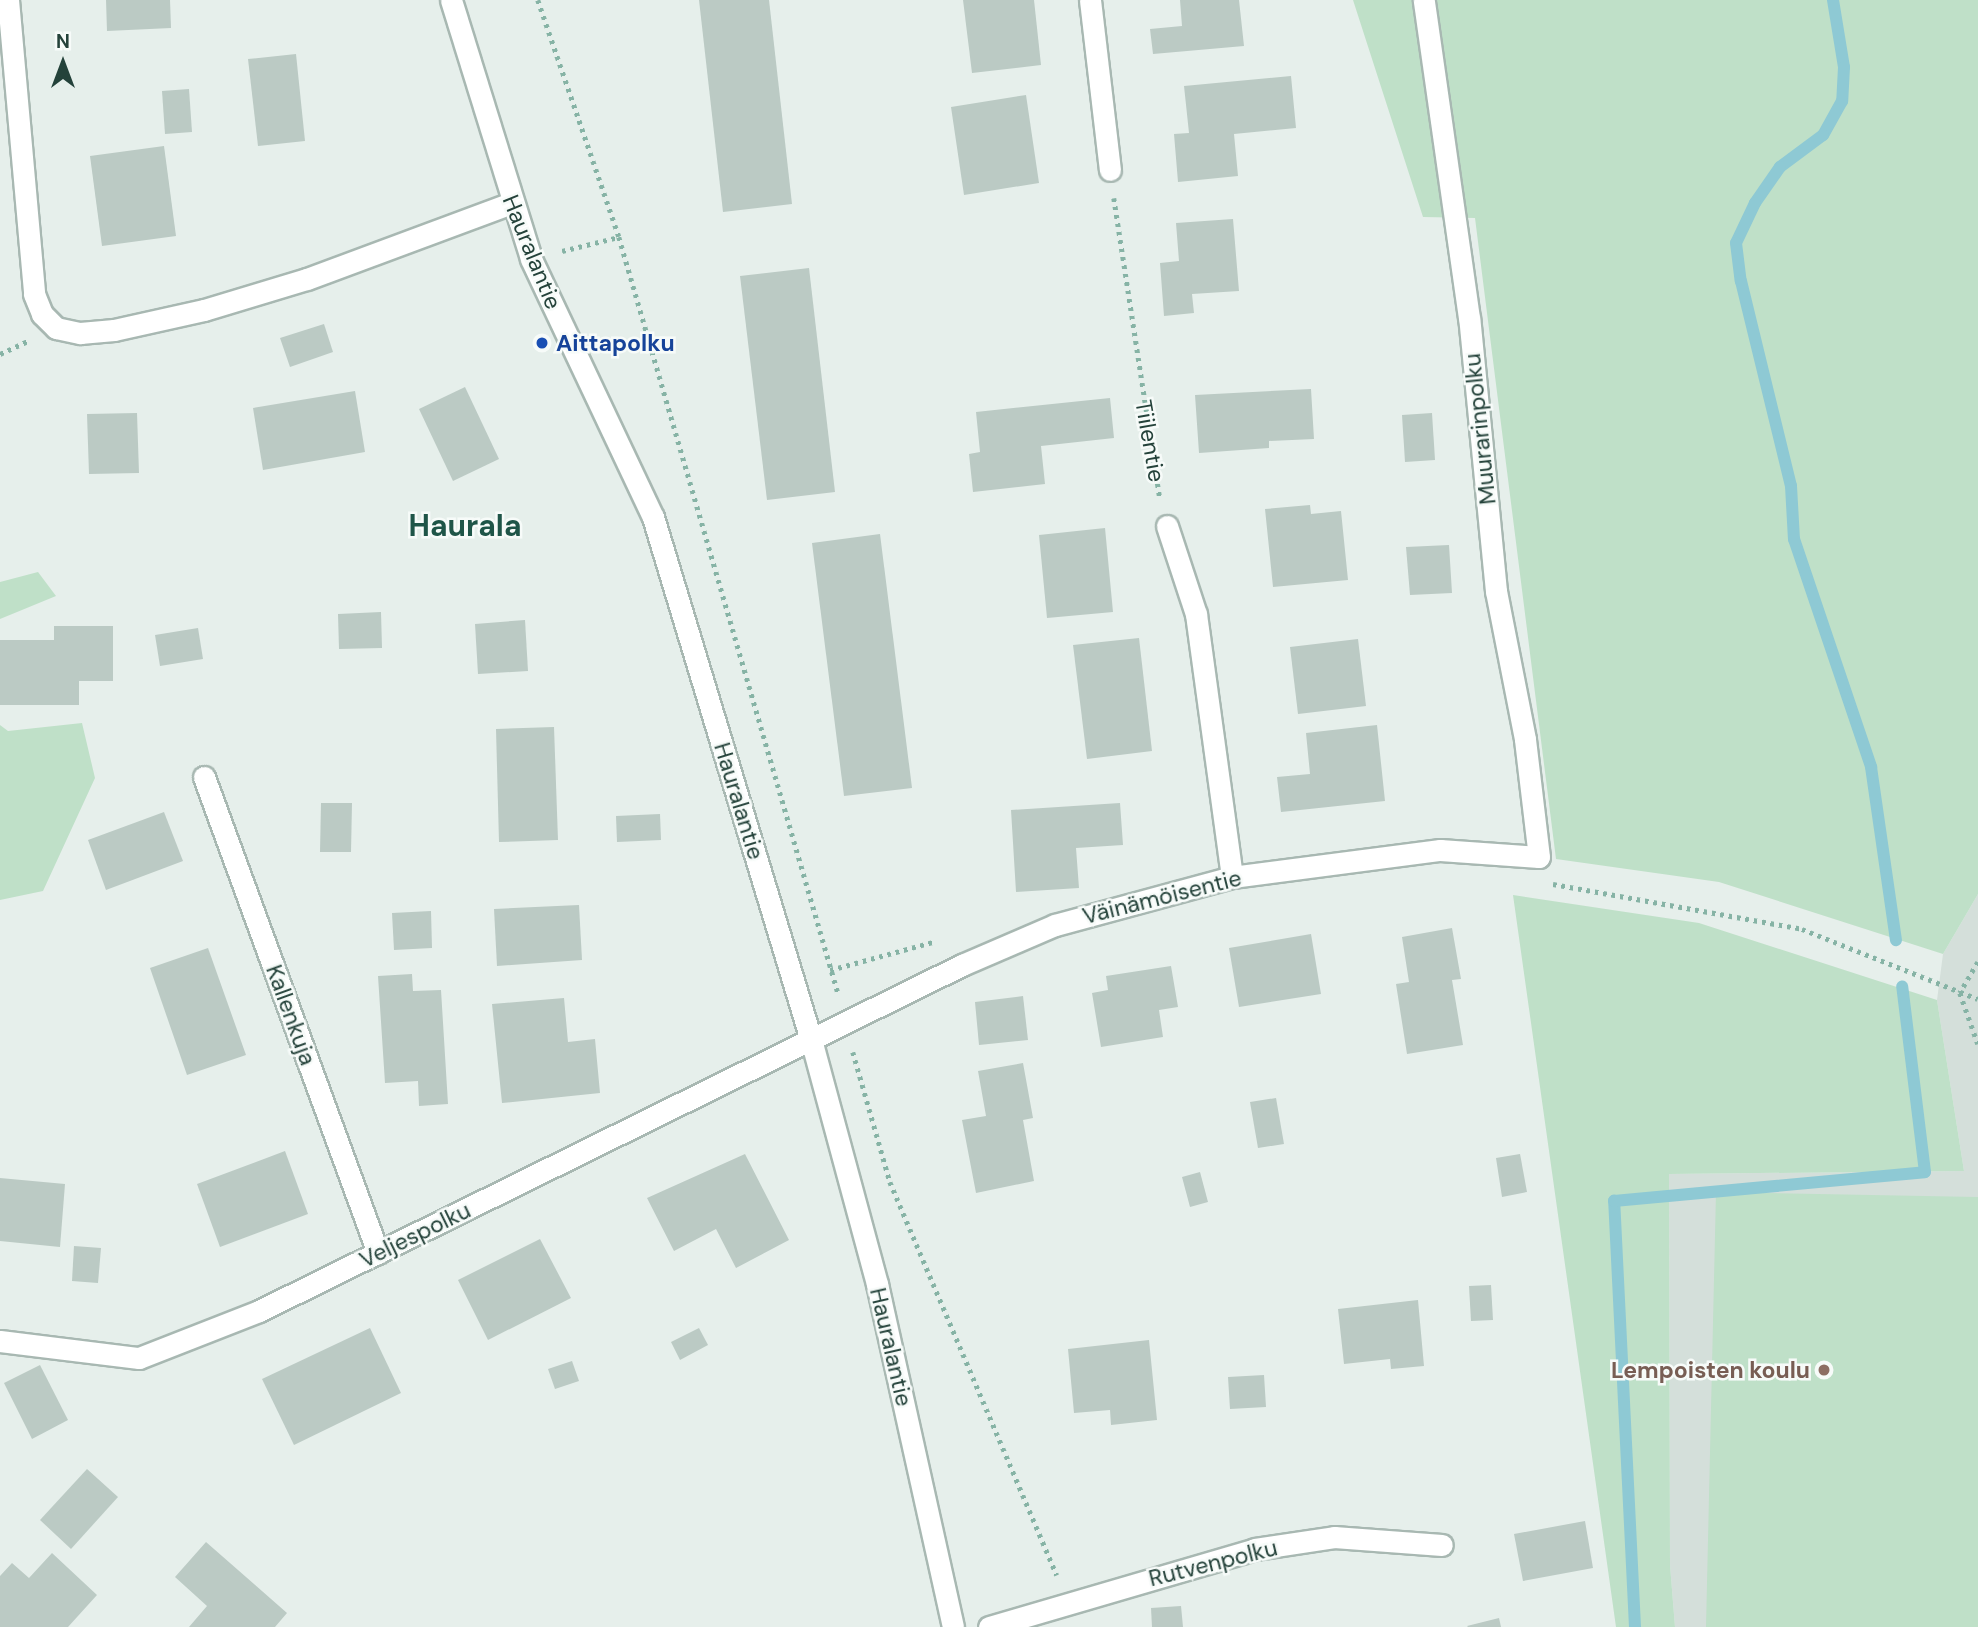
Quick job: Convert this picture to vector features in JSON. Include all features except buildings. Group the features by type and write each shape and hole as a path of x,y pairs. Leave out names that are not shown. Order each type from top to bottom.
{"street":[{"path":"8,0 34,294 42,314 55,328 80,333 114,330 204,310 307,279 511,202"},
{"name":"Hauralantie","path":"451,0 511,202 531,259 653,517 812,1043 877,1284 953,1627"},
{"path":"1090,0 1110,170"},
{"name":"Muurarinpolku","path":"1424,0 1469,318 1496,592 1525,739 1539,856"},
{"path":"1167,526 1196,614 1232,877"},
{"name":"Kallenkuja","path":"204,777 378,1253"},
{"name":"Väinämöisentie","path":"812,1043 962,965 1055,925 1232,877 1440,850 1539,856"},
{"name":"Veljespolku","path":"0,1341 139,1358 259,1311 812,1043"},
{"name":"Rutvenpolku","path":"989,1627 1068,1601 1255,1549 1334,1536 1442,1545"}],"path":[{"path":"538,0 618,237 830,970 848,1024"},
{"name":"Tiilentie","path":"1110,170 1153,473 1167,526"},
{"path":"531,259 618,237"},
{"path":"1539,856 1550,883 1802,929 1978,999"},
{"path":"830,970 944,938"},
{"path":"1978,962 1960,993 1978,1044"},
{"path":"861,1043 852,1049 890,1182 1068,1601"}],"shaded area":[{"name":"Lempoisten koulu","path":"1978,894 1978,1627 1675,1627 1670,1565 1669,1174 1964,1171 1937,1000 1943,954"}],"green space":[{"path":"1353,0 1978,0 1978,894 1943,954 1719,882 1556,859 1475,218 1423,217"},
{"path":"38,572 56,596 0,619 0,582"},
{"path":"82,723 95,778 43,891 0,900 0,725 8,731"},
{"path":"1513,895 1699,923 1937,1000 1964,1171 1669,1174 1670,1565 1675,1627 1616,1627"},
{"name":"Lempoisten koulu","path":"1716,1192 1978,1197 1978,1627 1706,1627"}],"waterway":[{"path":"1833,0 1844,67 1842,101 1823,135 1780,167 1755,203 1736,243 1741,281 1791,486 1794,539 1871,767 1896,940"},
{"path":"1635,1627 1614,1201 1925,1172 1902,986"}],"place":[{"name":"Aittapolku","path":"542,343"},
{"name":"Lempoisten koulu","path":"1824,1370"}],"district":[{"name":"Haurala","path":"465,526"}]}
